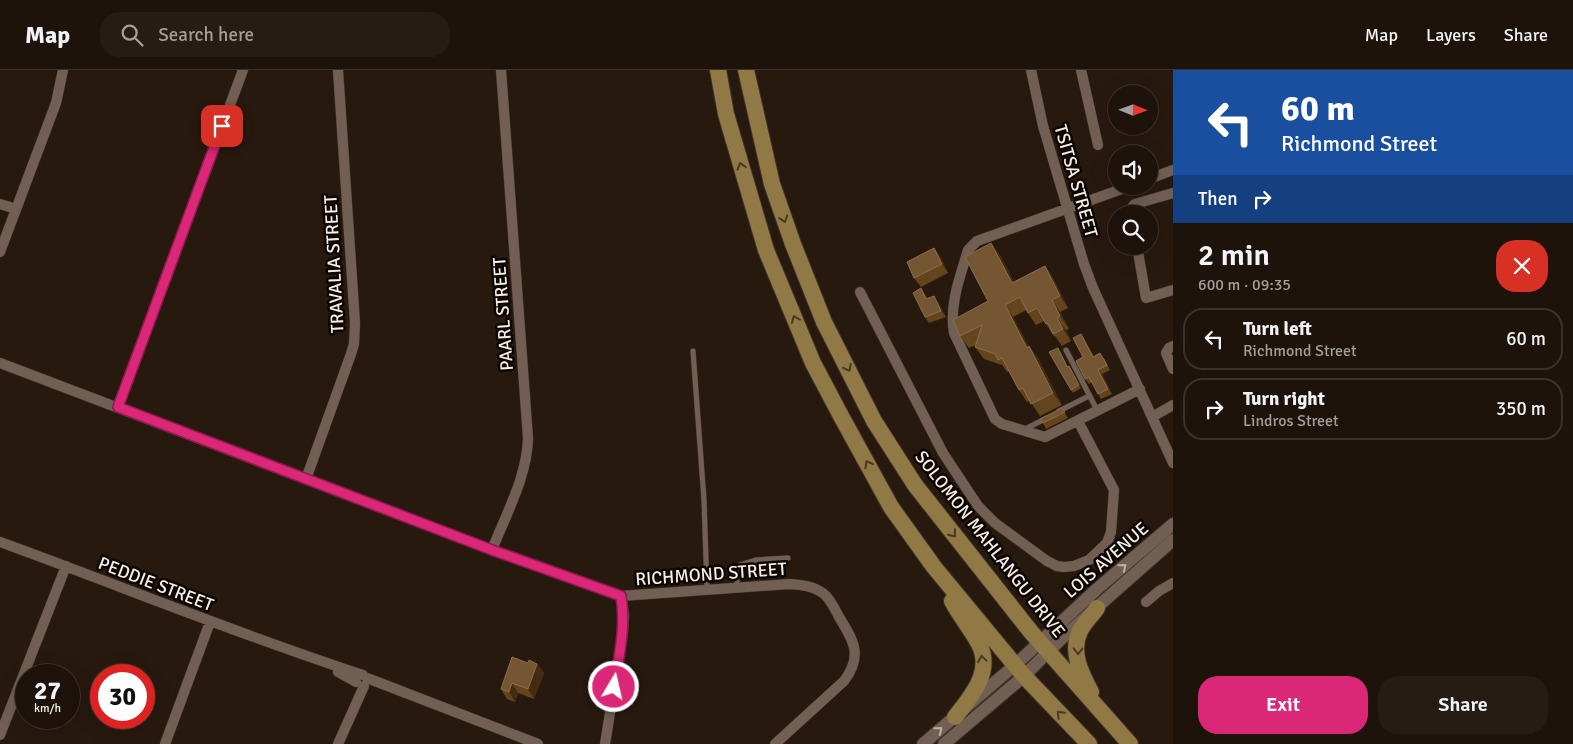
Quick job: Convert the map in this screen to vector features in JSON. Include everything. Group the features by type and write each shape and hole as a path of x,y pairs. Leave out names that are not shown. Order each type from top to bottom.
{"main road":[{"path":"718,70 726,114 766,250 813,364 891,507 934,567 1020,671 1089,744"},
{"name":"SOLOMON MAHLANGU DRIVE","path":"746,70 772,184 793,244 824,322 874,421 915,485 1044,647 1130,744"},
{"path":"934,567 956,609 980,645 984,663 981,680 970,699 955,717"},
{"path":"1097,608 1080,631 1077,658 1080,669 1091,691 1114,726"}],"street":[{"path":"0,252 56,103 63,70"},
{"path":"118,407 243,70"},
{"name":"TRAVALIA STREET","path":"306,479 351,354 355,336 338,70"},
{"name":"PAARL STREET","path":"492,550 522,474 528,449 501,70"},
{"name":"TSITSA STREET","path":"1031,70 1043,126 1084,264 1093,288 1173,463"},
{"path":"1081,70 1098,145"},
{"path":"1158,176 1173,170"},
{"path":"1134,205 1173,193"},
{"path":"1108,194 977,240 972,244 968,250 952,307 952,321 954,333 995,419 1002,424 1045,437 1140,389"},
{"path":"0,204 16,209"},
{"path":"1138,255 1146,298 1173,290"},
{"path":"860,292 943,453 978,506 994,522 1047,561 1056,566 1064,567 1074,566 1089,560 1107,543 1111,532 1114,490 1078,421"},
{"path":"1173,346 1166,353 1173,369"},
{"name":"RICHMOND STREET","path":"0,362 492,550 621,596 790,584 807,586 824,594 831,602 854,646 853,665 844,681 774,744"},
{"path":"1152,417 1173,405"},
{"name":"LOIS AVENUE","path":"1044,647 1097,589 1173,524"},
{"name":"LOIS AVENUE","path":"1044,647 1062,638 1173,540"},
{"name":"PEDDIE STREET","path":"0,542 301,655 362,682 392,687 538,744"},
{"path":"0,735 66,566"},
{"path":"1146,602 1159,590 1172,585"},
{"path":"605,744 623,632 624,615 621,596"},
{"path":"165,744 210,622"},
{"path":"944,744 1044,647"},
{"path":"923,744 955,717 1020,671"},
{"path":"338,744 362,682"}],"lane":[{"path":"1066,350 1097,411"},
{"path":"693,351 704,500 707,590"},
{"path":"1057,412 1090,396"},
{"path":"1022,430 1049,416"},
{"path":"738,588 736,572 740,565 756,560 788,558"}],"building":[{"path":"991,243 1012,283 1045,266 1060,296 1052,300 1060,316 1057,318 1063,329 1053,334 1048,323 1046,324 1037,308 1028,313 1020,297 1005,305 1053,393 1031,404 1023,388 1019,390 1002,358 998,360 995,354 975,347 982,325 960,336 953,320 988,301 965,257"},
{"path":"934,248 942,264 914,278 907,262"},
{"path":"921,288 926,299 934,296 941,311 925,317 913,293"},
{"path":"1081,334 1093,357 1100,353 1107,365 1098,370 1108,389 1098,394 1089,377 1085,379 1076,361 1083,357 1073,338"},
{"path":"1058,348 1067,367 1069,366 1079,385 1071,390 1049,352"},
{"path":"1062,408 1065,412 1043,423 1040,419"},
{"path":"512,657 528,663 529,660 537,664 528,689 512,683 509,692 501,689"}],"route":[{"path":"222,126 118,407 492,550 621,596 624,615 623,632 614,687"}]}
